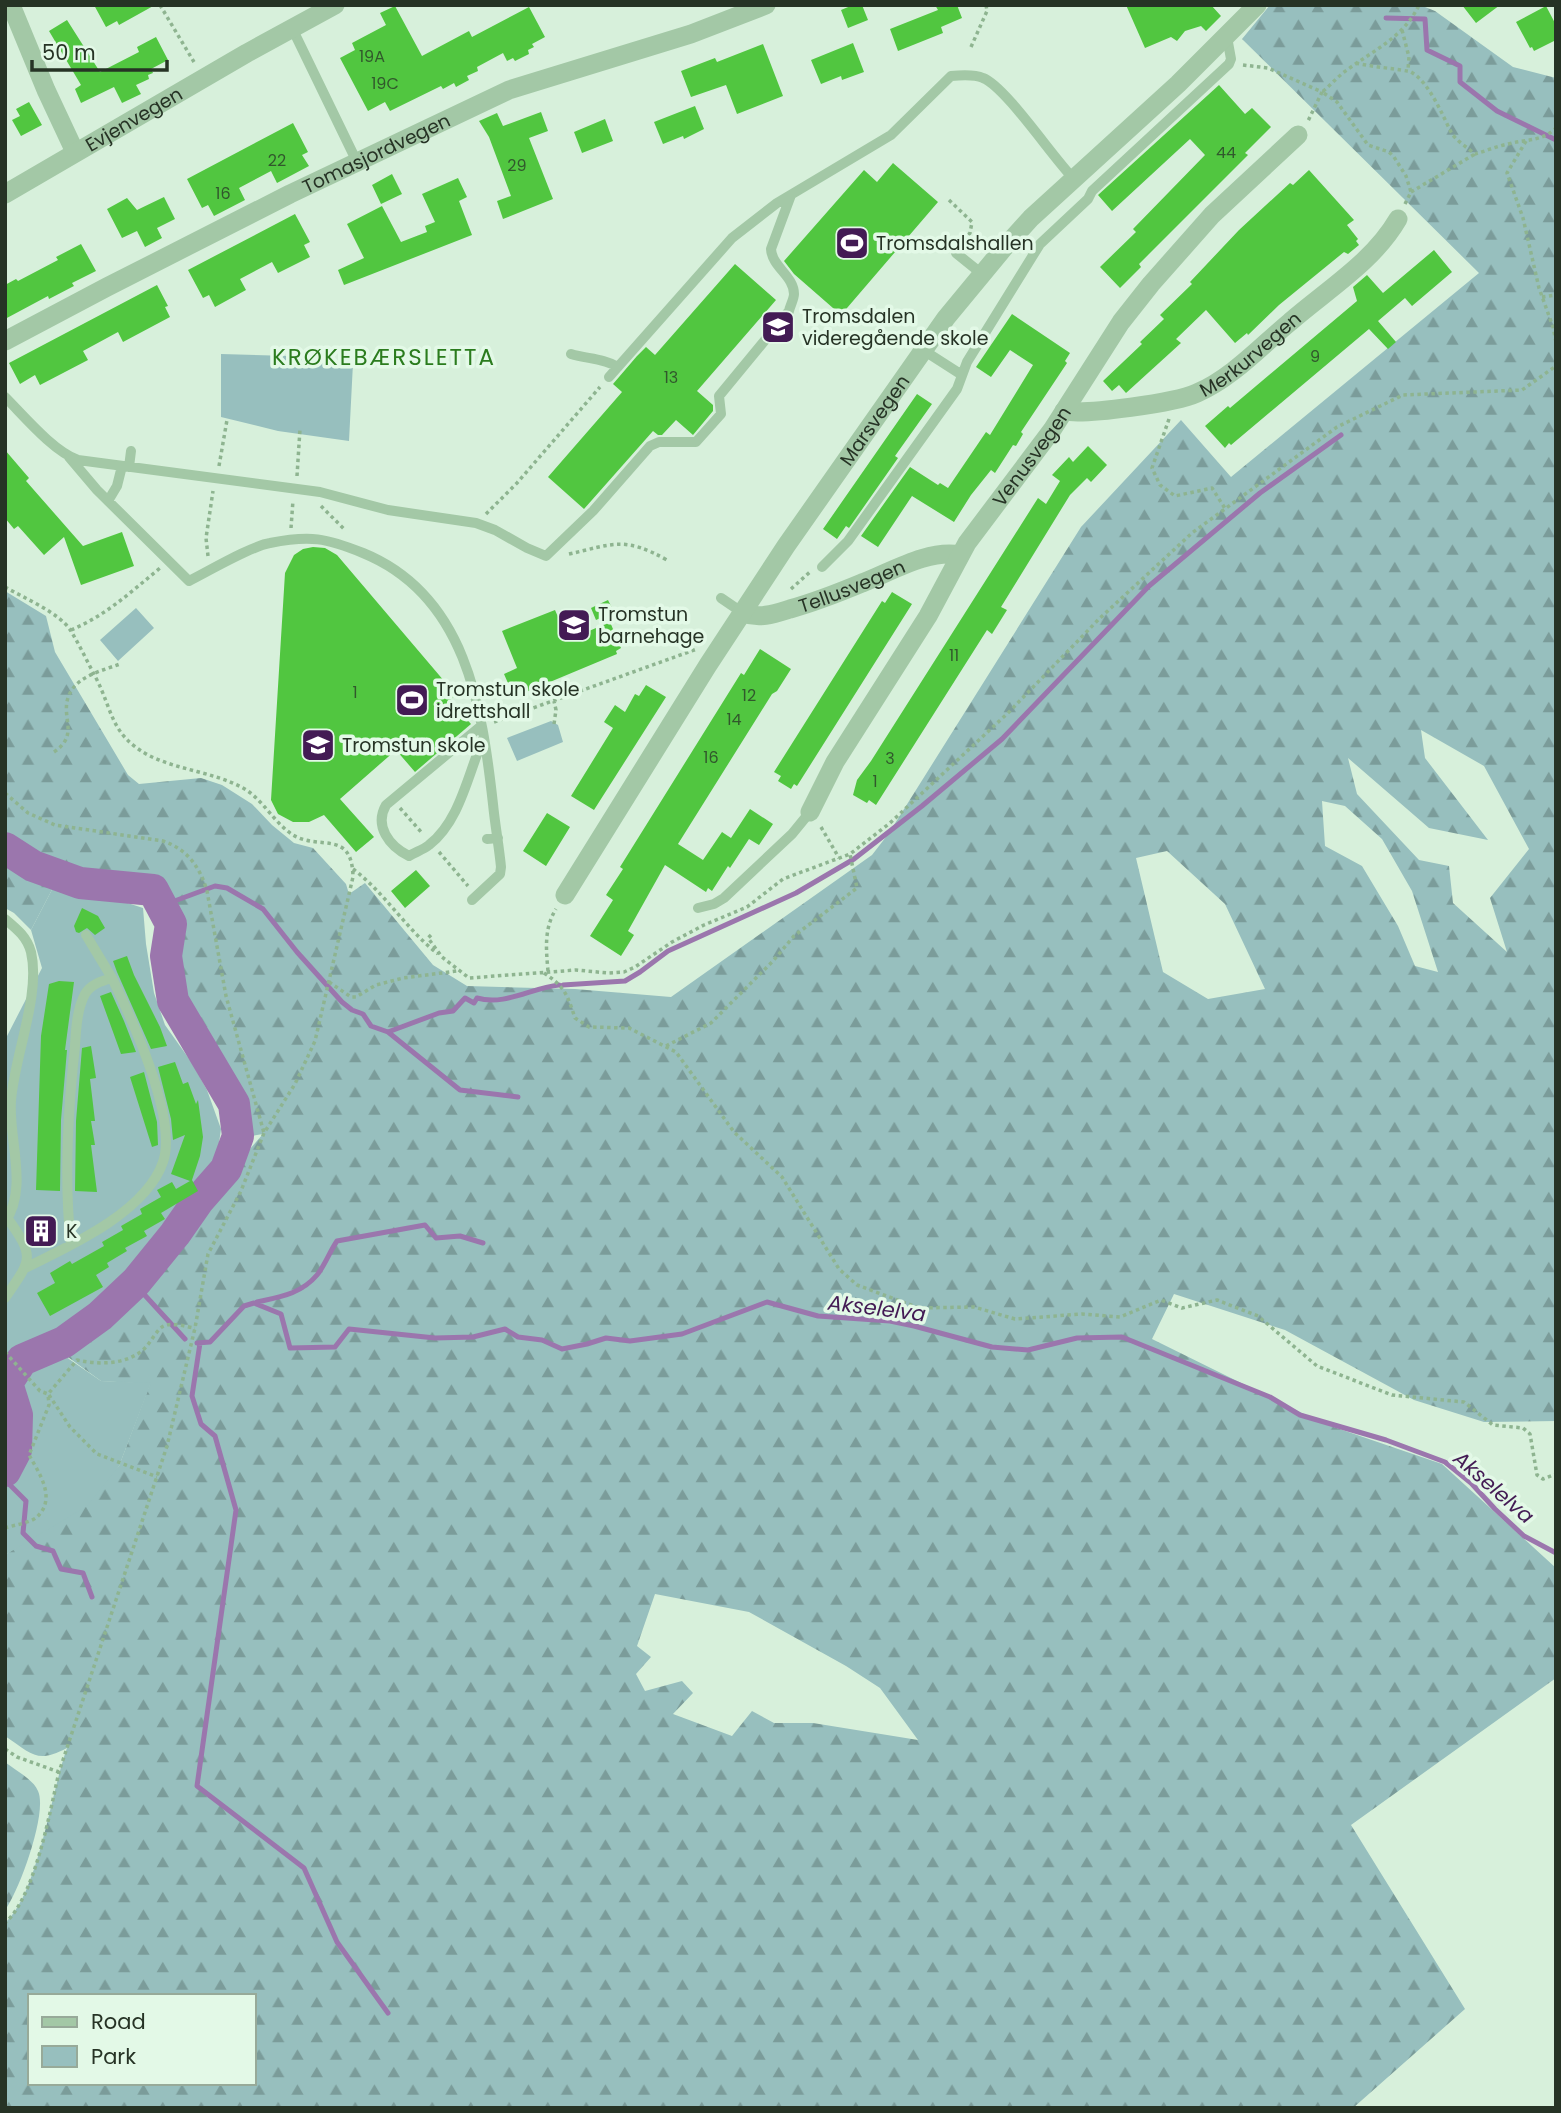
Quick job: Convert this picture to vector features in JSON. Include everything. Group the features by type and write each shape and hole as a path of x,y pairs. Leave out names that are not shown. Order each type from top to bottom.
{"street":[{"path":"12,5 46,90 75,152"},
{"name":"Evjenvegen","path":"5,194 335,5"},
{"name":"Tomasjordvegen","path":"5,341 107,286 509,90 691,34 766,5"},
{"name":"Marsvegen","path":"565,895 799,526 922,350 1023,227 1257,5"},
{"name":"Venusvegen","path":"808,814 842,751 928,616 960,555 1064,411 1121,322 1219,208 1298,135"},
{"name":"Merkurvegen","path":"1064,411 1081,412 1176,399 1196,394 1215,384 1382,243 1398,219"},
{"name":"Tellusvegen","path":"743,613 759,617 781,612 819,601 924,559 946,554 960,555"}],"lane":[{"path":"292,29 357,162"},
{"path":"822,567 848,541 957,389 967,362 1040,244 1088,199 1092,191 1231,61 1226,37"},
{"path":"609,377 732,238 768,209 891,135 949,78 959,75 984,78 997,88 1074,179"},
{"path":"69,456 85,462 197,471 216,479 314,491 382,509 476,523 546,556 593,511 650,446 659,442 696,442 721,414 719,396 789,310 794,295 789,279 771,258 771,249 791,195"},
{"path":"957,250 982,274"},
{"path":"922,350 962,375"},
{"path":"570,354 586,359 606,360 618,367"},
{"path":"5,397 69,456 108,501 188,581 267,543 322,538 352,548 393,568 422,591 435,606 464,659 484,739 492,839 501,867 500,874 472,900"},
{"path":"108,501 131,451"},
{"path":"721,598 743,613"},
{"path":"481,726 386,805 380,814 381,825 391,845 409,856 431,843 455,810 484,739"},
{"path":"698,908 724,898 792,835 808,814"},
{"path":"5,919 25,936 31,953 32,983 11,1101 16,1190 6,1220 27,1250 25,1268 5,1298"},
{"path":"25,1268 71,1245 137,1200 161,1168 167,1146 166,1128 152,1074 112,978 86,935"},
{"path":"71,1245 68,1218 70,1126 77,1024 86,991 93,985 112,978"}],"path":[{"path":"160,5 203,79"},
{"path":"971,47 987,11 986,5"},
{"path":"1310,118 1322,92 1402,30 1413,19 1419,5"},
{"path":"1402,30 1409,57 1408,70"},
{"path":"1231,61 1246,66 1268,68 1322,92 1337,102 1368,145 1394,157 1406,176 1411,192"},
{"path":"1356,63 1396,71 1408,70 1420,78 1447,120 1451,134 1475,154"},
{"path":"1398,219 1411,192 1475,154 1548,135 1555,130"},
{"path":"1526,141 1507,173 1523,218 1556,342"},
{"path":"949,200 972,222 970,233 957,250"},
{"path":"1542,297 1556,295"},
{"path":"353,869 364,877 413,932 457,971 469,978 548,971 624,972 704,925 747,907 783,879 850,854 890,823 1000,721 1098,619 1192,533 1337,428 1403,395 1522,390 1556,366"},
{"path":"476,523 517,484 609,377"},
{"path":"1176,399 1153,468 1160,485 1175,496 1212,488 1226,510"},
{"path":"212,570 206,550 206,538 228,420"},
{"path":"290,540 300,429"},
{"path":"314,491 317,502 347,533 352,548"},
{"path":"546,556 620,543 638,546 667,560"},
{"path":"71,630 90,622 121,602 168,562"},
{"path":"5,587 53,615 71,630 118,730 137,748 151,757 241,787 257,797 277,822 292,834 337,843 346,851 353,869 315,1041 295,1084 264,1133 241,1191 208,1254 195,1328 167,1446 59,1772 29,1884 15,1914 5,1923"},
{"path":"481,726 726,639"},
{"path":"54,752 64,745 68,738 67,703 70,692 93,674 120,664"},
{"path":"554,701 554,724"},
{"path":"5,793 28,813 55,825 163,841 175,845 187,854 202,876 207,891 226,996 264,1133"},
{"path":"392,799 431,843"},
{"path":"808,814 824,830 838,859"},
{"path":"440,854 467,885"},
{"path":"666,1046 711,1023 774,961 794,936 857,888 850,854"},
{"path":"453,868 458,864"},
{"path":"548,971 546,948 549,921 565,895"},
{"path":"430,935 428,938 442,957"},
{"path":"329,982 351,997 356,997 376,985 402,978 457,971"},
{"path":"542,972 559,983 566,992 575,1018 582,1023 589,1027 629,1028 676,1052 734,1132 782,1177 839,1269 857,1284 919,1308 974,1307 1015,1319 1082,1314 1121,1317 1161,1300 1182,1308 1217,1300 1258,1316 1317,1366 1392,1395 1464,1402 1493,1425 1523,1428 1530,1434 1537,1475 1543,1479 1556,1474"},
{"path":"48,1394 77,1360 94,1364 128,1358 142,1352 161,1327 169,1324 195,1328"},
{"path":"6,1353 40,1391 48,1394 70,1427 97,1454 157,1477"},
{"path":"5,1528 37,1518 45,1506 47,1491 29,1455 50,1405 48,1394"},
{"path":"5,1749 17,1757 59,1772"}],"green space":[{"path":"1270,5 1420,5 1435,11 1513,67 1556,78 1556,1421 1484,1422 1414,1400 1285,1330 1174,1294 1152,1339 1322,1423 1442,1464 1556,1568 1556,1678 1351,1825 1465,2009 1353,2108 5,2108 5,1923 26,1890 35,1866 67,1748 48,1755 35,1755 5,1736 5,1555 119,1466 150,1384 101,1381 65,1355 134,1302 183,1235 237,1173 249,1150 263,1134 240,1138 236,1104 175,1000 167,956 172,923 154,888 82,880 35,862 5,844 5,591 46,616 55,652 128,775 139,784 201,778 222,785 252,804 294,843 313,848 346,884 349,894 365,883 433,965 467,986 575,989 671,997 872,855 889,833 1081,527 1181,420 1231,477 1479,273 1242,39","holes":["1421,730 1484,766 1529,849 1490,898 1507,952 1453,903 1449,866 1419,860 1357,794 1348,758 1429,828 1488,840 1425,758","1322,801 1345,806 1382,839 1412,891 1438,972 1415,966 1398,926 1362,866 1325,846","1167,851 1225,904 1265,989 1208,999 1163,972 1136,858","655,1594 749,1612 880,1688 918,1740 813,1723 774,1723 752,1711 732,1736 673,1714 693,1693 682,1681 645,1691 636,1674 651,1657 637,1646"]},
{"path":"221,354 290,356 353,363 349,441 278,431 221,417"},
{"path":"136,608 154,628 118,661 100,640"},
{"path":"551,721 558,725 563,742 517,761 507,738"},
{"path":"5,851 57,880 31,930 5,908"},
{"path":"57,880 143,908 154,993 165,1025 207,1090 221,1129 211,1173 126,1281 48,1336 69,1359 101,1381 151,1383 119,1466 87,1506 5,1555 5,1040 42,968 31,930"},
{"path":"5,1762 33,1783 40,1801 36,1833 30,1852 5,1910"}],"building":[{"path":"94,5 155,5 119,25 117,21 106,27"},
{"path":"862,5 868,20 848,28 841,10"},
{"path":"935,5 957,5 962,18 941,27 943,33 898,51 890,29 938,10"},
{"path":"1126,5 1211,5 1221,16 1206,31 1201,26 1185,31 1177,41 1171,37 1145,48"},
{"path":"1462,5 1500,5 1476,23"},
{"path":"395,6 422,56 469,31 472,37 529,7 545,37 532,44 534,47 528,50 529,54 515,61 513,58 507,61 503,53 477,67 478,71 467,76 469,80 456,87 454,83 443,89 441,86 390,111 385,102 368,111 340,58 355,50 352,43 386,25 380,13"},
{"path":"1546,6 1556,25 1556,40 1534,51 1516,22"},
{"path":"67,20 100,72 139,52 137,47 156,37 168,60 151,69 153,73 148,75 149,79 136,85 141,94 122,103 114,87 81,103 75,89 81,85 49,31"},
{"path":"853,43 864,72 842,80 841,76 821,84 811,60"},
{"path":"763,44 783,96 737,114 726,85 691,97 681,71 715,58 717,62"},
{"path":"1219,85 1245,114 1252,108 1271,127 1245,153 1248,155 1139,264 1141,267 1120,288 1100,267 1136,232 1133,229 1205,155 1190,139 1112,211 1098,195"},
{"path":"29,102 42,125 21,136 12,120 20,116 16,109"},
{"path":"695,106 704,129 684,139 683,136 663,144 654,122"},
{"path":"541,112 548,131 529,138 553,199 503,219 497,201 511,196 489,137 479,121 497,113 503,126"},
{"path":"605,119 613,141 582,153 574,132"},
{"path":"293,123 308,152 302,155 309,166 277,183 271,171 239,188 245,200 214,216 208,205 202,208 187,179"},
{"name":"Tromsdalshallen","path":"893,163 938,202 841,315 794,274 784,261 864,170 877,182"},
{"path":"1309,170 1354,220 1347,225 1358,239 1356,241 1359,245 1348,254 1344,252 1279,305 1248,335 1247,333 1235,343 1206,310 1176,339 1181,343 1126,393 1119,385 1112,391 1103,381 1164,319 1160,315 1192,284 1190,282 1239,230 1290,183 1293,185"},
{"path":"392,174 402,194 381,204 372,185"},
{"path":"458,178 467,197 459,201 472,235 344,285 338,270 364,258 347,224 382,206 401,242 427,232 425,226 435,222 422,194"},
{"path":"164,197 175,219 157,228 162,238 145,247 137,231 122,238 107,209 127,198 137,210"},
{"path":"295,214 310,242 304,245 310,257 278,273 272,262 240,279 246,290 215,307 209,295 203,298 188,270"},
{"path":"81,244 96,271 72,283 74,286 49,299 48,296 5,319 5,285 58,260 56,257"},
{"path":"1434,250 1452,272 1412,306 1405,298 1378,321 1396,342 1388,349 1369,329 1225,448 1205,426 1357,301 1353,287 1367,275 1383,293"},
{"path":"735,264 776,300 697,391 713,405 713,411 693,435 676,420 662,435 653,431 584,509 548,477 622,392 613,384 637,356 646,347 655,355"},
{"path":"157,285 168,306 165,307 170,317 123,342 118,332 83,351 88,360 40,385 35,375 20,384 9,363"},
{"path":"1012,314 1070,353 1065,361 1067,363 1021,432 1023,434 1016,446 1013,445 995,473 991,470 954,522 912,496 878,547 861,536 910,467 938,485 940,483 948,488 986,432 990,435 1033,365 1010,350 991,377 976,367"},
{"path":"917,394 932,404 849,528 846,526 837,539 823,529"},
{"path":"1088,446 1107,465 1091,482 1087,478 1070,495 1001,607 1007,610 992,634 987,630 876,805 853,795 857,780 1038,498 1046,504 1060,481 1052,475 1069,457 1073,462"},
{"path":"5,450 29,478 26,481 83,546 122,532 134,566 81,585 64,537 44,555 18,526 14,529 5,518"},
{"path":"313,547 325,548 337,555 456,695 450,700 471,724 415,772 396,750 340,799 374,837 356,852 324,815 309,822 293,822 278,814 271,800 285,573 294,555"},
{"path":"892,592 912,604 797,786 794,784 791,789 778,781 781,776 774,772 882,601 885,603"},
{"path":"608,600 614,612 596,620 591,608"},
{"path":"555,610 568,640 610,622 621,648 616,651 617,654 514,697 504,674 517,668 502,631"},
{"path":"760,649 791,669 777,691 772,694 678,844 703,860 722,832 731,838 750,809 773,824 759,845 749,839 712,891 708,888 706,892 665,865 628,931 634,935 621,956 590,936 613,900 606,895 623,869 620,867 741,673 744,675"},
{"path":"646,685 666,697 594,810 571,796 613,728 604,722 615,705 625,712 635,694 639,696"},
{"path":"547,813 570,827 546,866 523,851"},
{"path":"416,870 430,886 405,908 391,891"},
{"path":"82,908 98,916 105,928 95,935 87,928 76,932 74,926"},
{"path":"127,956 167,1046 151,1049 113,961"},
{"path":"59,981 74,982 65,1050 60,1191 36,1190 41,1036 49,984"},
{"path":"111,992 136,1052 121,1054 100,996"},
{"path":"91,1046 96,1078 90,1079 95,1121 91,1121 95,1145 91,1145 97,1192 75,1191 76,1121 82,1048"},
{"path":"175,1062 183,1084 188,1082 196,1104 198,1100 203,1137 192,1180 198,1191 161,1213 165,1219 144,1231 147,1236 125,1248 127,1251 107,1263 109,1267 96,1275 103,1287 50,1316 37,1293 55,1283 50,1273 104,1246 102,1242 123,1230 121,1226 142,1214 140,1209 161,1197 157,1190 172,1182 176,1189 190,1181 171,1174 185,1135 173,1140 171,1119 158,1067"},
{"path":"144,1072 157,1122 158,1145 152,1147 130,1077"},
{"name":"K","path":"45,1218 54,1234 37,1244 28,1228"}],"waterway":[{"path":"1386,18 1425,19 1427,50 1460,66 1460,82 1497,111 1556,140"},
{"path":"563,985 625,981 668,951 796,893 854,859 1002,739 1149,586 1260,493 1341,435"},
{"path":"5,848 33,866 80,883 153,890 171,924 166,956 173,1001 234,1104 238,1136 226,1169 136,1282 100,1316 64,1342 22,1360 7,1383 17,1415 16,1450 5,1471"},
{"path":"161,906 215,886 227,888 263,909 342,1002 363,1014 371,1026 388,1032 460,1090 518,1097"},
{"path":"388,1032 439,1013 453,1011 465,998 474,1003 477,998 498,1000 559,985"},
{"path":"257,1302 290,1294 304,1287 320,1272 337,1241 425,1225 436,1238 460,1236 483,1243"},
{"name":"Akselelva","path":"139,1278 141,1291 185,1339"},
{"name":"Akselelva","path":"197,1343 210,1342 244,1306 254,1303 281,1314 290,1348 335,1347 349,1329 435,1338 473,1337 505,1329 518,1337 542,1340 562,1349 606,1338 630,1341 682,1334 767,1302 818,1316 890,1321 992,1347 1028,1350 1077,1338 1122,1337 1270,1397 1300,1415 1386,1440 1445,1462 1471,1483 1524,1536 1556,1553"},
{"path":"200,1343 192,1396 201,1424 215,1436 236,1510 197,1786 304,1868 337,1942 388,2013"},
{"path":"5,1480 26,1501 23,1533 36,1546 53,1551 61,1569 83,1573 92,1597"}],"place":[{"name":"Tromsdalshallen","path":"852,243"},
{"name":"Tromsdalen videregående skole","path":"778,327"},
{"name":"Tromstun barnehage","path":"574,625"},
{"name":"Tromstun skole idrettshall","path":"412,700"},
{"name":"Tromstun skole","path":"318,745"},
{"name":"K","path":"41,1231"}],"district":[{"name":"KRØKEBÆRSLETTA","path":"384,357"}]}
